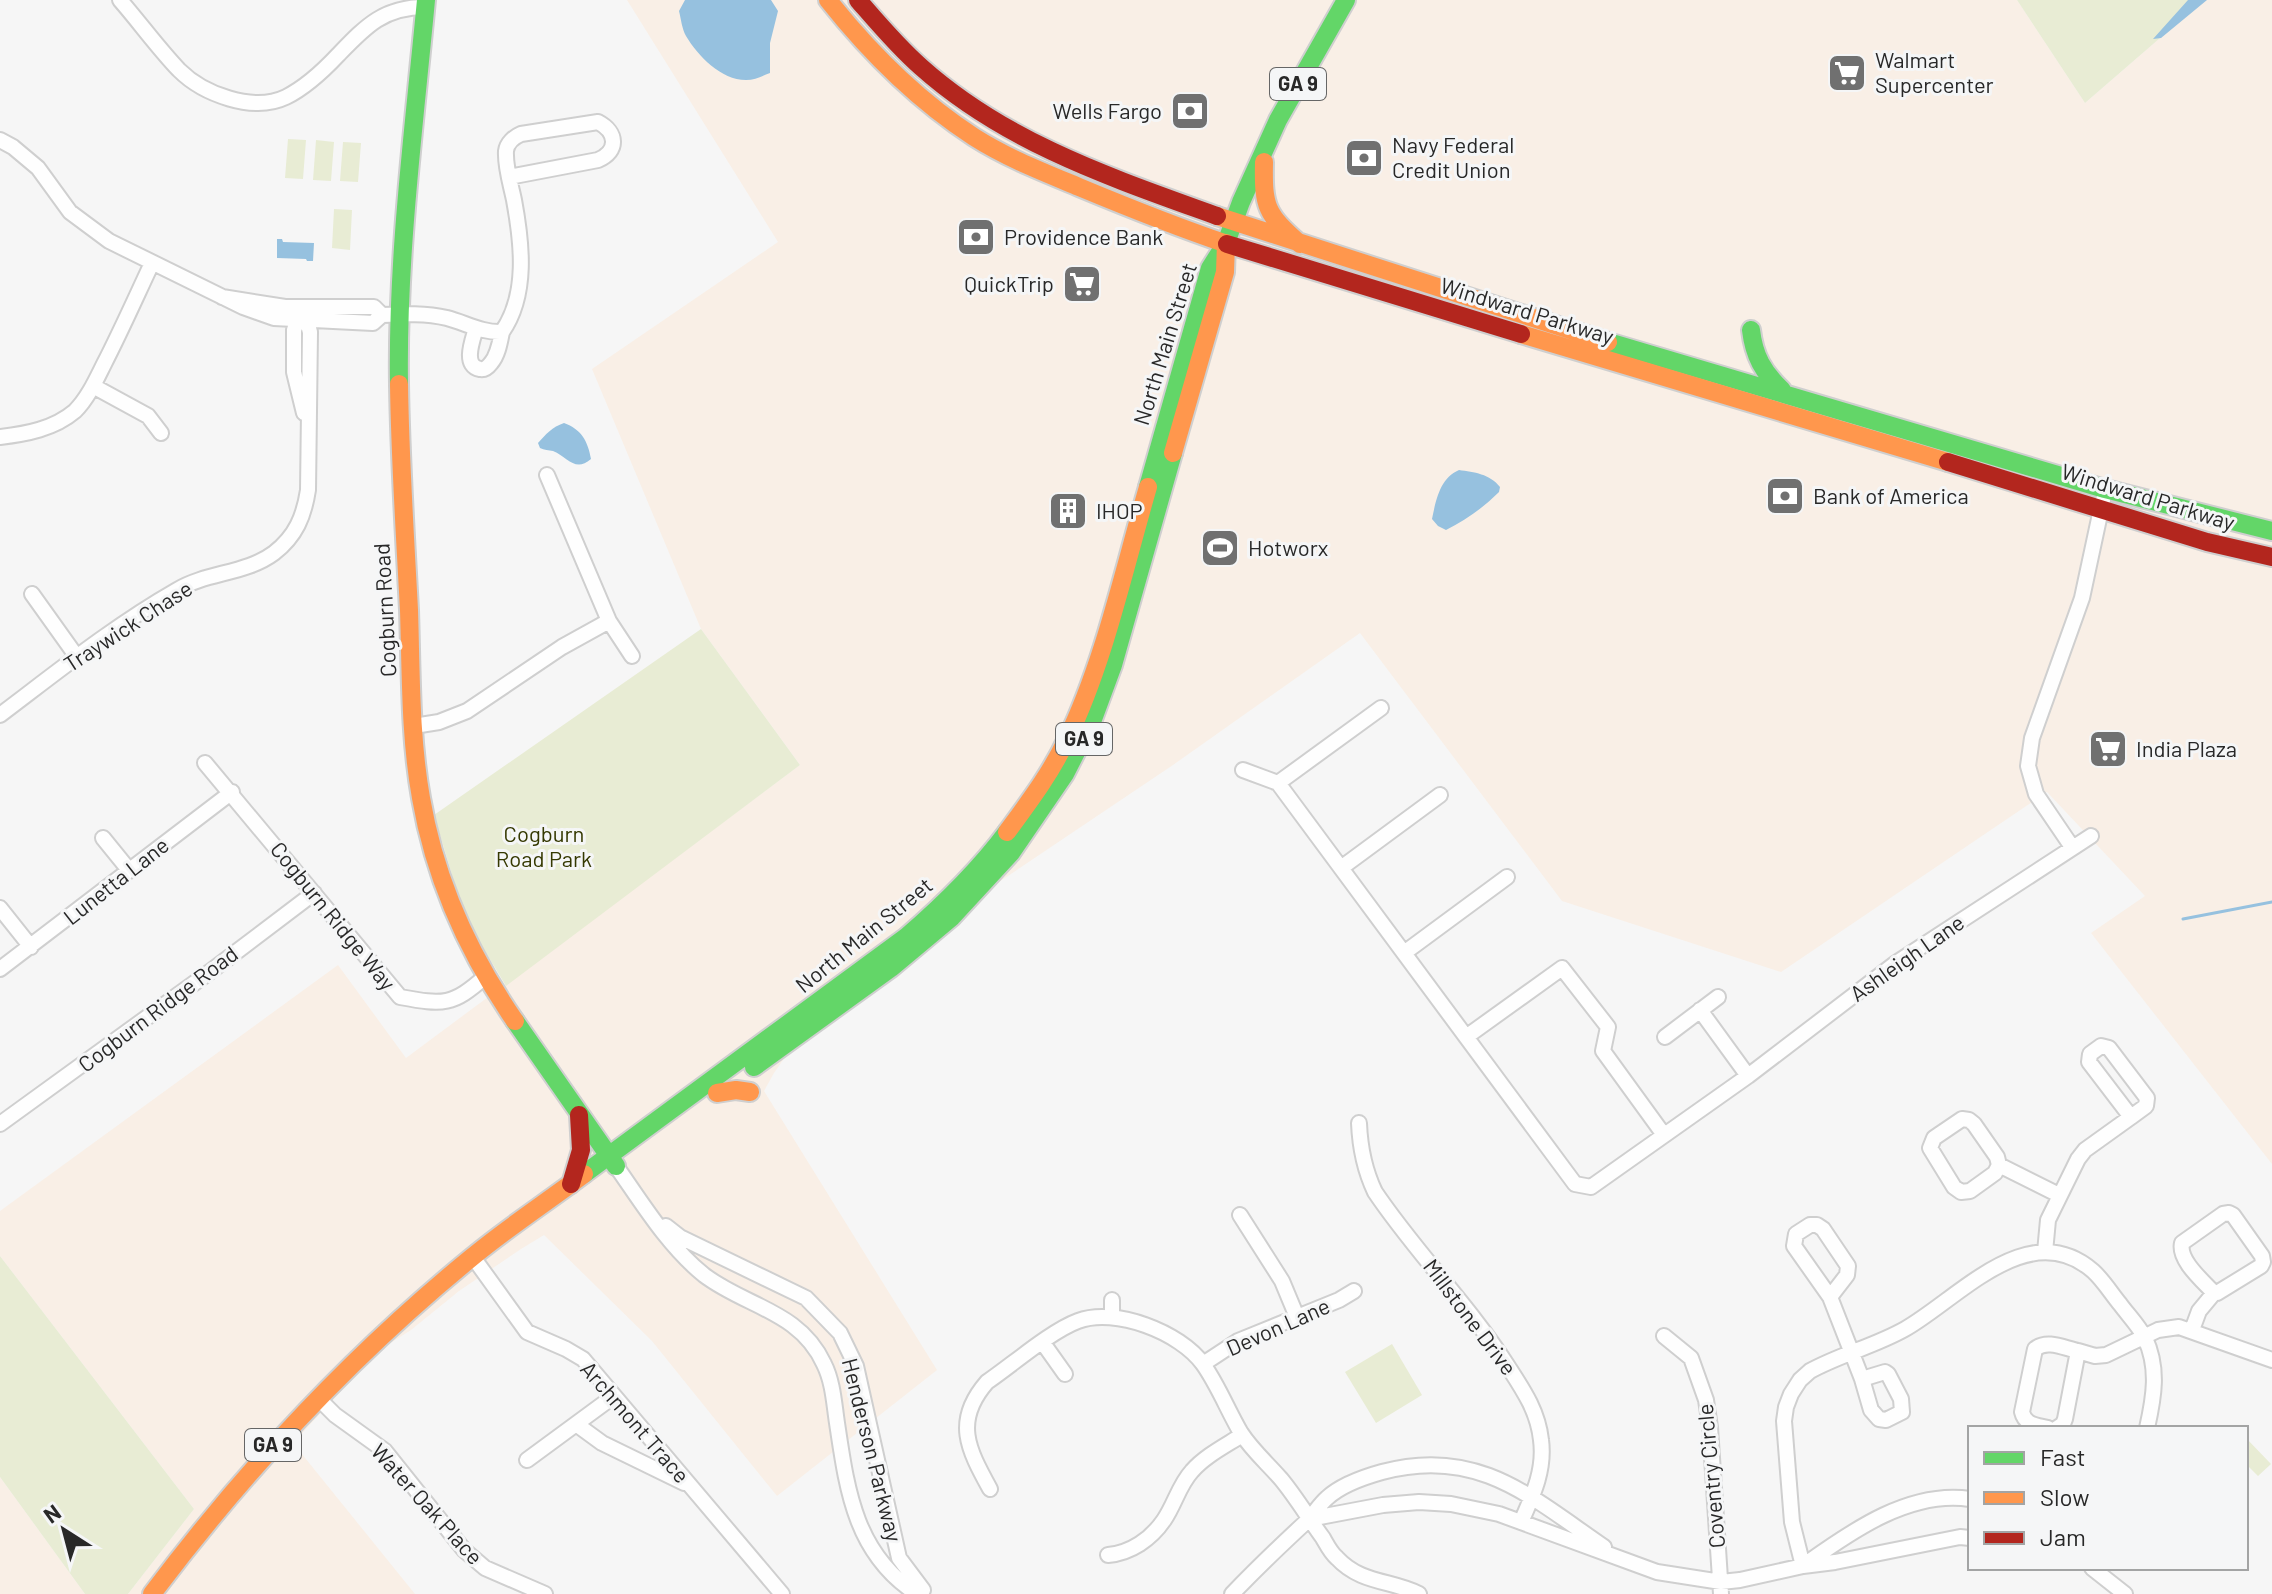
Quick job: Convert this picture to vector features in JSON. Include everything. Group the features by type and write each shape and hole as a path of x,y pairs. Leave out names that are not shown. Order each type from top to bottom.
{"main road":[{"name":"Windward Parkway","path":"828,0 845,23 897,77 948,119 1000,152 1126,207 1375,291 2104,498 2272,531"},
{"name":"Windward Parkway","path":"858,0 922,68 969,104 1019,136 1099,173 1300,244 1787,395 2104,498 2192,537 2272,557"},
{"name":"GA 9","path":"1226,243 1278,120 1346,0"},
{"name":"Cogburn Road","path":"425,3 403,237 390,314 399,406 420,795 439,876 454,915 486,976 613,1161"},
{"path":"1264,151 1263,198 1267,212 1300,244"},
{"name":"North Main Street","path":"152,1594 242,1481 318,1398 472,1257 571,1184 613,1161 717,1093 891,968 952,917 1011,853 1065,774 1097,710 1122,636 1225,272 1226,243"},
{"name":"North Main Street","path":"411,1310 478,1264 882,956 958,890 989,856 1037,792 1067,740 1092,679 1133,543 1194,318 1210,268 1226,243"},
{"path":"1751,330 1753,351 1759,365 1787,395"},
{"path":"717,1093 736,1090 750,1092"},
{"path":"571,1184 583,1151 583,1129 579,1115"}],"street":[{"path":"120,0 181,72 209,92 230,100 263,102 283,98 304,85 366,25 384,15 425,3"},
{"path":"476,328 469,352 472,363 482,369 493,361 502,332 511,319 520,277 520,232 509,177 506,149 513,138 521,134 598,122 613,136 614,144 608,156 598,160 509,177"},
{"path":"0,140 26,156 70,212 83,223 109,241 222,297 302,314 373,323 390,314 448,318 487,332 502,332"},
{"path":"0,437 31,432 61,421 75,411 93,386 152,263"},
{"name":"Traywick Chase","path":"0,715 77,657 176,590 206,577 258,562 290,539 305,509 308,490 307,430 294,372 294,330 302,314"},
{"path":"93,386 148,416 161,433"},
{"path":"547,475 609,621 632,656"},
{"path":"2072,847 2036,794 2028,766 2032,738 2082,598 2104,498"},
{"path":"32,594 77,657"},
{"path":"414,726 439,722 467,711 562,647 609,621"},
{"path":"1243,770 1278,783 1381,708"},
{"name":"Cogburn Ridge Way","path":"205,763 400,997 431,1002 448,1001 463,996 486,976"},
{"name":"Ashleigh Lane","path":"1278,783 1575,1184 1591,1187 1748,1076 1896,963 2091,836"},
{"name":"Lunetta Lane","path":"0,969 232,792"},
{"path":"1341,868 1440,795"},
{"path":"103,838 129,870"},
{"path":"1404,953 1507,877"},
{"name":"Cogburn Ridge Road","path":"0,1124 314,893"},
{"path":"0,908 31,947"},
{"path":"1466,1037 1562,968 1608,1027 1603,1051 1664,1135"},
{"path":"1665,1037 1718,997"},
{"path":"1700,1010 1748,1076"},
{"path":"2045,1252 2048,1220 2085,1150 2131,1117 2146,1106 2147,1098 2109,1048 2101,1046 2090,1054 2089,1062 2131,1117"},
{"path":"1999,1165 1995,1173 1970,1191 1961,1192 1954,1187 1932,1154 1930,1144 1957,1121 1969,1120 1997,1157 1999,1165 2059,1195"},
{"name":"Millstone Drive","path":"1359,1123 1360,1149 1375,1192 1501,1355 1537,1417 1542,1443 1540,1477 1521,1522"},
{"name":"Henderson Parkway","path":"613,1161 677,1249 703,1274 787,1319 813,1345 832,1383 847,1486 859,1526 890,1572 917,1594"},
{"path":"2192,1330 2199,1311 2214,1293 2221,1292 2263,1262 2262,1256 2229,1213 2223,1214 2180,1247 2196,1274 2214,1293"},
{"name":"Henderson Parkway","path":"650,1214 680,1237 806,1298 840,1333 856,1366 899,1558 927,1594"},
{"path":"1240,1215 1282,1281 1297,1317"},
{"path":"1830,1297 1847,1275 1848,1266 1823,1229 1810,1225 1796,1234 1794,1246 1830,1297 1862,1379"},
{"path":"1803,1566 1792,1522 1784,1421 1791,1394 1800,1380 1810,1371 1907,1328 2006,1260 2045,1252 2070,1257 2092,1270 2144,1336 2153,1361 2155,1388 2147,1426"},
{"name":"Archmont Trace","path":"478,1264 527,1332 583,1359 782,1594"},
{"name":"Devon Lane","path":"1203,1364 1238,1341 1354,1291"},
{"path":"1112,1300 1112,1316"},
{"path":"990,1489 973,1459 966,1425 970,1408 987,1382 1078,1321 1112,1316 1133,1321 1174,1339 1190,1349 1203,1364 1242,1435 1281,1479 1337,1559 1356,1573 1379,1583 1419,1594"},
{"path":"2040,1426 2028,1423 2022,1412 2035,1349 2040,1345 2095,1356 2106,1355 2167,1327 2179,1327 2272,1360"},
{"name":"Coventry Circle","path":"1664,1336 1691,1358 1706,1400 1721,1588"},
{"path":"1043,1343 1065,1374"},
{"path":"2060,1426 2065,1419 2078,1351"},
{"path":"527,1460 614,1396"},
{"name":"Water Oak Place","path":"318,1398 335,1415 385,1451 464,1550 485,1568 545,1594"},
{"path":"576,1424 602,1443 691,1487"},
{"path":"1108,1555 1128,1551 1149,1537 1165,1519 1191,1471 1242,1435"},
{"path":"1232,1594 1328,1497 1362,1478 1397,1468 1437,1464 1476,1470 1513,1486 1618,1557"},
{"path":"1803,1566 1880,1517 1924,1500 1968,1499"},
{"path":"1309,1519 1383,1505 1419,1502 1477,1508 1657,1572 1721,1588 1740,1580 1803,1566 1968,1538"},
{"path":"2095,1570 2125,1594"}],"shaded area":[{"path":"627,0 2017,0 2085,103 2204,0 2272,0 2272,1164 2091,933 2145,896 2047,792 1781,972 1562,901 1360,633 1173,765 923,933 811,1020 774,1073 764,1091 937,1370 777,1496 652,1341 544,1235 459,1291 411,1330 378,1351 293,1443 415,1594 128,1594 194,1509 0,1256 0,1211 338,965 406,1058 800,765 701,629 592,369 778,242"},
{"path":"0,1477 85,1594 0,1594"}],"green space":[{"path":"2017,0 2204,0 2085,103"},
{"path":"288,139 306,140 303,179 285,178"},
{"path":"316,140 334,142 331,181 313,180"},
{"path":"343,142 361,143 358,182 340,181"},
{"path":"334,209 352,210 350,250 332,248"},
{"name":"Cogburn Road Park","path":"701,629 800,765 506,986 465,918 434,815"},
{"path":"0,1256 194,1509 128,1594 85,1594 0,1477"},
{"path":"1392,1344 1422,1395 1376,1423 1345,1372"},
{"path":"2248,1440 2271,1464 2258,1476 2248,1466"}],"water":[{"path":"685,0 771,0 778,11 770,43 770,73 752,79 737,79 711,66 685,33 679,11"},
{"path":"2188,0 2207,0 2161,38 2153,39"},
{"path":"277,239 314,243 313,261 277,258"},
{"path":"564,423 579,432 586,441 591,459 585,463 576,464 553,451 540,448 538,443"},
{"path":"1459,470 1487,476 1500,487 1499,492 1474,513 1446,530 1432,519 1443,484"}],"waterway":[{"path":"2183,919 2272,902"}],"traffic: fast":[{"path":"399,384 404,240 426,0"},
{"path":"1148,487 1210,268 1226,243 1278,120 1346,0"},
{"path":"1751,330 1760,363 1782,390"},
{"path":"1608,342 2105,489 2272,531"},
{"path":"754,1067 891,968 952,917 1011,853 1065,774 1093,719 1113,665 1173,453"},
{"path":"584,1174 906,937 960,887 1007,832"},
{"path":"515,1021 616,1166"}],"traffic: slow":[{"path":"828,0 895,74 974,137 1052,176 1227,244"},
{"path":"1264,162 1264,190 1269,209 1300,244"},
{"path":"1217,216 1608,342"},
{"path":"1173,453 1225,272 1226,243"},
{"path":"1521,334 1948,462"},
{"path":"399,384 412,704 421,798 435,858 456,915 482,969 515,1021"},
{"path":"1007,832 1054,764 1080,710 1103,647 1148,487"},
{"path":"717,1093 736,1090 750,1092"},
{"path":"152,1594 262,1459 383,1335 471,1258 584,1174"}],"traffic: jam":[{"path":"858,0 921,67 988,117 1062,156 1217,216"},
{"path":"1227,244 1521,334"},
{"path":"1948,462 2207,542 2272,557"},
{"path":"571,1184 581,1150 579,1115"}],"place":[{"name":"Walmart Supercenter","path":"1847,73"},
{"name":"Wells Fargo","path":"1190,111"},
{"name":"Navy Federal Credit Union","path":"1364,158"},
{"name":"Providence Bank","path":"976,237"},
{"name":"QuickTrip","path":"1082,284"},
{"name":"Bank of America","path":"1785,496"},
{"name":"IHOP","path":"1068,511"},
{"name":"Hotworx","path":"1220,548"},
{"name":"India Plaza","path":"2108,749"}]}
